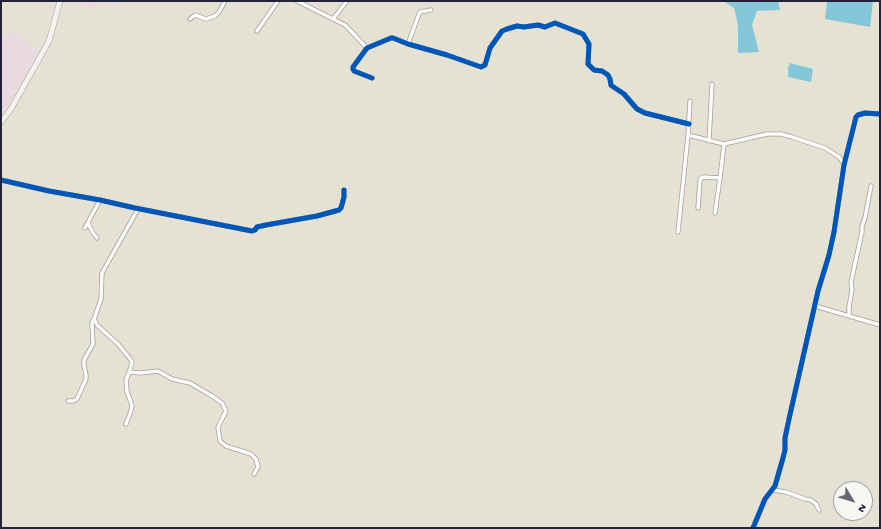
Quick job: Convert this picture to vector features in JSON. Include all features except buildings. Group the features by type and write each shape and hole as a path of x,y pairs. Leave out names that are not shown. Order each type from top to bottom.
{"main road":[{"path":"1,122 11,109 49,41 60,1"}],"street":[{"path":"190,19 195,15 206,19 215,16 225,1"},
{"path":"257,31 278,1"},
{"path":"297,1 341,22 368,48"},
{"path":"333,19 347,1"},
{"path":"408,44 420,12 431,10"},
{"path":"372,78 356,72 353,69 354,65 368,48 391,38 481,67 485,65 490,48 502,31 512,27 538,25 545,26 555,23 583,34 589,44 588,64 594,70 602,71 610,76 611,85 624,94 637,109 647,114 689,124"},
{"path":"709,141 712,84"},
{"path":"678,232 690,100"},
{"path":"753,528 765,499 773,490 784,454 788,419 815,306 829,255 844,165 856,117 865,113 880,114"},
{"path":"688,135 724,144 767,134 781,134 825,148 839,157 844,165"},
{"path":"715,213 724,144"},
{"path":"698,208 701,178 720,178"},
{"path":"1,180 252,231 258,226 317,216 339,210 344,197 344,190"},
{"path":"849,316 848,307 852,290 851,282 871,186"},
{"path":"85,228 100,200"},
{"path":"68,401 77,399 86,379 84,360 93,344 92,322 101,299 102,273 138,209"},
{"path":"88,223 97,238"},
{"path":"815,306 880,325"},
{"path":"94,319 96,325 118,344 132,362 126,380 127,392 132,405 126,424"},
{"path":"129,372 141,373 158,371 172,379 190,383 222,403 226,411 218,427 220,441 226,446 254,456 258,467 254,474"},
{"path":"773,490 786,492 811,500 816,504 819,510"}],"shaded area":[{"path":"77,1 119,1 117,8 100,2 97,9 77,3"},
{"path":"15,32 41,53 1,114 1,37"}],"water":[{"path":"725,1 778,1 780,10 757,11 752,25 759,52 738,53 738,26 734,8"},
{"path":"827,1 873,1 870,27 825,19"},
{"path":"790,63 813,69 811,82 788,77 788,68"}],"cycle path":[{"path":"372,78 354,71 353,67 367,48 391,38 481,67 485,65 490,48 502,31 517,26 524,27 538,25 545,27 555,23 583,34 589,44 588,64 594,70 602,71 608,75 611,85 624,94 637,109 645,113 689,124"},
{"path":"753,528 765,499 775,486 783,458 789,419 818,291 834,232 844,165 856,117 865,113 880,114"},
{"path":"1,180 49,191 252,231 257,227 317,216 339,210 344,197 344,190"}]}
